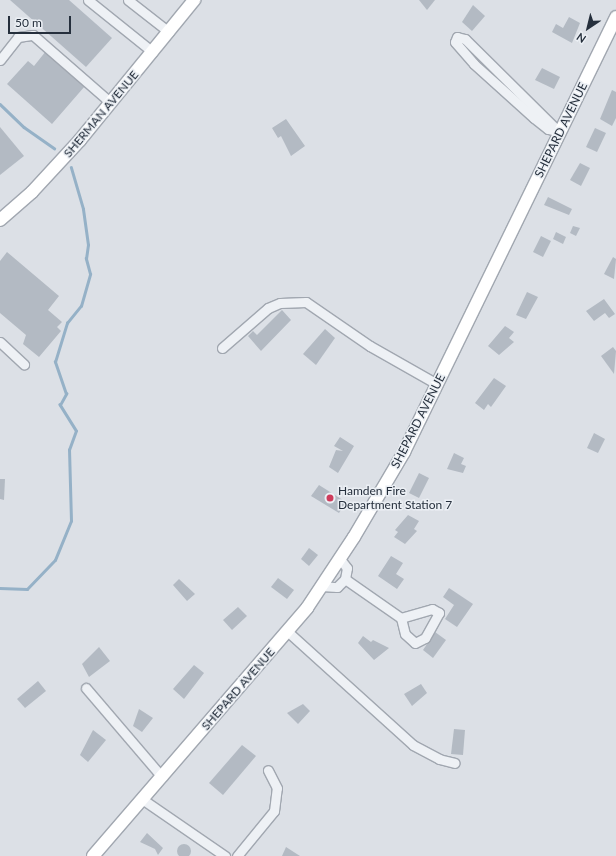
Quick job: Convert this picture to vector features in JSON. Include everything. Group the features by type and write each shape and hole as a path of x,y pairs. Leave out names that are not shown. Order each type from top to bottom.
{"main road":[{"name":"SHERMAN AVENUE","path":"0,220 32,192 112,103 194,0"},
{"name":"SHEPARD AVENUE","path":"93,856 287,631 340,559 404,452 558,131 616,17"}],"street":[{"path":"88,0 153,52"},
{"path":"128,0 169,32"},
{"path":"0,60 18,37 33,35 112,103"},
{"path":"456,37 464,39 558,131 548,130 474,64 455,42 456,37"},
{"path":"222,348 268,308 280,303 306,302 370,346 437,384"},
{"path":"0,342 24,364"},
{"path":"321,586 337,587 345,579 347,568 340,559"},
{"path":"345,579 401,618"},
{"path":"287,631 413,745 439,759 455,763"},
{"path":"86,688 162,777"},
{"path":"237,856 274,811 277,788 268,770"},
{"path":"142,799 225,856"}],"building":[{"path":"10,0 69,0 112,38 86,67"},
{"path":"419,0 435,0 427,10"},
{"path":"473,5 485,16 472,31 462,22"},
{"path":"569,17 580,23 572,43 552,32 556,24 563,28"},
{"path":"46,51 85,86 52,124 7,84 28,61 34,66"},
{"path":"542,68 560,77 554,89 535,80"},
{"path":"612,90 616,92 616,118 612,126 600,119"},
{"path":"286,119 305,146 291,156 281,136 278,138 272,128"},
{"path":"0,127 24,156 0,175"},
{"path":"595,128 606,133 597,152 586,147"},
{"path":"580,163 590,168 581,186 570,180"},
{"path":"548,197 572,209 569,215 544,205"},
{"path":"573,226 580,228 576,236 570,233"},
{"path":"556,232 566,237 563,244 553,239"},
{"path":"541,236 551,241 543,257 533,252"},
{"path":"7,252 59,296 48,310 62,322 57,327 61,331 39,357 23,344 26,335 0,313 0,261"},
{"path":"613,257 616,259 614,279 604,274"},
{"path":"527,292 538,297 526,319 516,315"},
{"path":"604,299 615,314 609,318 605,313 594,321 586,311"},
{"path":"282,310 291,320 261,351 248,336 253,331 257,335"},
{"path":"505,326 514,332 509,338 514,342 499,355 488,346"},
{"path":"325,329 335,338 316,365 303,354"},
{"path":"613,347 616,351 614,374 601,356"},
{"path":"494,378 506,386 491,407 488,404 484,410 475,403"},
{"path":"594,433 605,439 598,453 587,448"},
{"path":"340,437 354,446 338,473 329,467 336,450 343,451 334,446"},
{"path":"454,453 464,458 461,464 466,466 463,473 447,469"},
{"path":"419,473 429,478 419,498 409,493"},
{"path":"0,479 5,479 4,500 0,499"},
{"path":"319,485 346,502 339,513 311,496"},
{"path":"408,515 419,521 414,529 417,531 405,544 394,537 398,532 395,530"},
{"path":"309,548 318,555 309,566 301,559"},
{"path":"391,556 403,563 396,574 404,579 397,589 378,576"},
{"path":"278,578 294,590 287,599 271,587"},
{"path":"179,579 195,594 187,601 173,585"},
{"path":"449,588 473,604 457,627 445,619 454,605 443,597"},
{"path":"238,607 247,616 232,630 223,620"},
{"path":"435,632 446,640 433,658 423,650"},
{"path":"363,636 371,642 373,640 389,648 374,660 358,643"},
{"path":"99,647 110,661 89,677 82,664"},
{"path":"194,665 204,673 184,699 173,689"},
{"path":"38,681 46,691 25,708 17,699"},
{"path":"421,684 427,693 412,706 404,694"},
{"path":"303,704 310,711 298,724 287,713"},
{"path":"139,709 153,718 142,732 133,726"},
{"path":"454,729 465,730 463,755 451,754"},
{"path":"93,730 106,740 88,762 80,755"},
{"path":"242,745 256,756 223,795 209,783"},
{"path":"147,833 163,848 158,855 155,849 140,842"},
{"path":"184,844 189,846 191,851 189,856 184,858 179,856 177,851 179,846"},
{"path":"286,847 300,856 282,856"}],"waterway":[{"path":"0,104 24,127 54,148"},
{"path":"0,588 27,589 55,560 71,521 69,450 76,431 60,405 66,394 55,362 67,323 81,306 90,274 86,259 88,245 83,209 71,168"}],"place":[{"name":"Hamden Fire Department Station 7","path":"330,498"}]}
